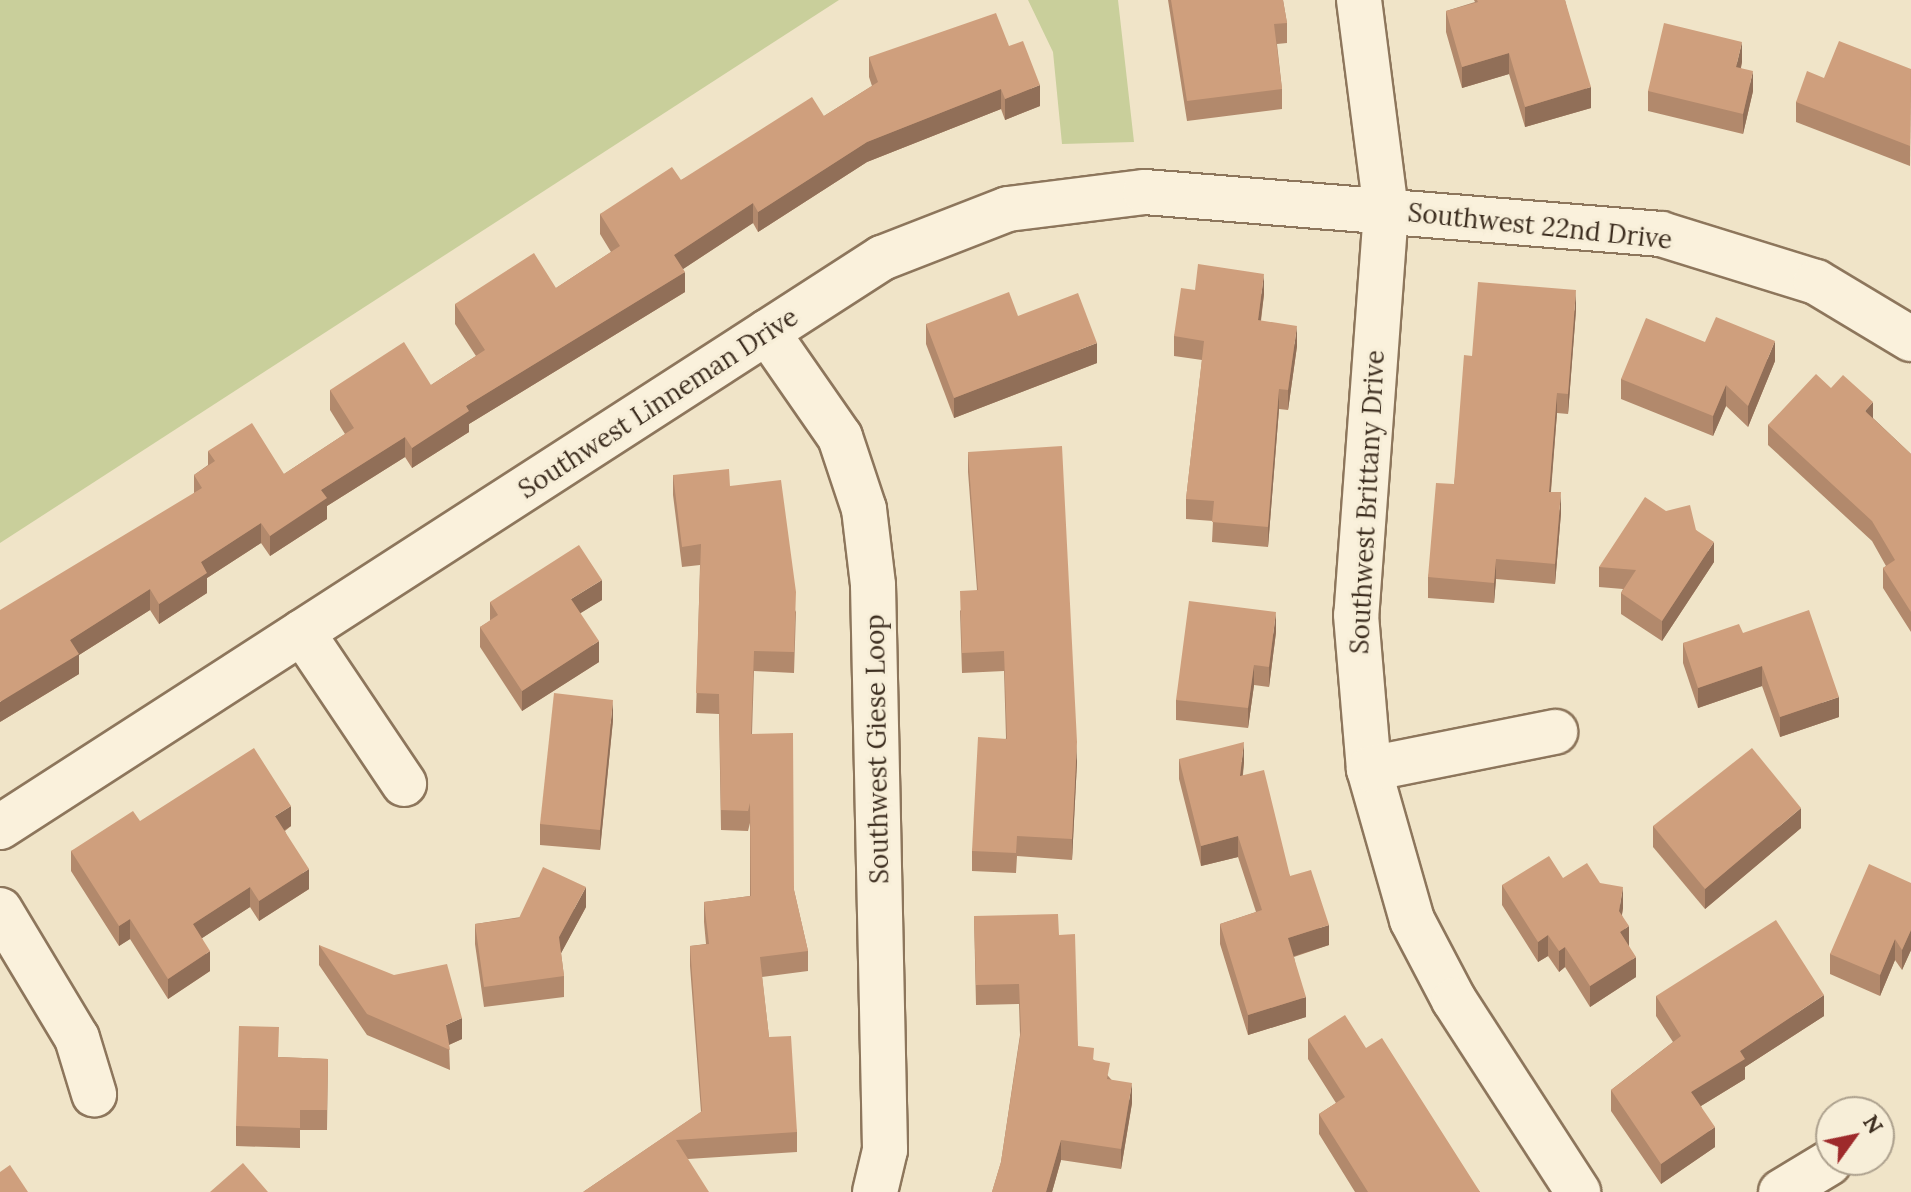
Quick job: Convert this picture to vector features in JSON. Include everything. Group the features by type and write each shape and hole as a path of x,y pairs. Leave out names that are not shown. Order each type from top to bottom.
{"street":[{"name":"Southwest Brittany Drive","path":"1359,0 1386,211 1356,615 1369,769 1412,920 1454,1000 1578,1192"},
{"name":"Southwest Linneman Drive","path":"0,827 908,244 1047,200 1145,192 1386,211"},
{"name":"Southwest 22nd Drive","path":"1386,211 1661,234 1816,282 1911,339"},
{"name":"Southwest Giese Loop","path":"767,332 840,437 866,524 885,1150 875,1192"},
{"path":"302,632 404,784"},
{"path":"1369,769 1555,732"},
{"path":"0,910 77,1038 94,1094"},
{"path":"1781,1192 1815,1171"}],"green space":[{"path":"0,0 839,0 0,543"},
{"path":"1028,0 1118,0 1134,142 1062,144 1053,52"}],"building":[{"path":"1171,0 1283,0 1287,23 1274,24 1282,89 1187,101"},
{"path":"1477,0 1565,0 1591,87 1525,107 1509,53 1462,67 1446,11"},
{"path":"996,13 1009,46 1023,41 1040,85 1005,99 1001,89 867,142 758,212 753,203 674,255 685,272 466,406 469,411 412,448 405,437 321,490 327,498 270,536 261,523 201,562 207,573 159,604 150,589 70,640 79,654 0,702 0,610 202,488 194,475 215,461 208,451 252,423 284,474 354,428 330,390 404,342 431,385 485,350 455,304 534,253 556,288 620,246 600,214 672,167 681,180 812,97 824,116 878,82 869,57"},
{"path":"1664,23 1742,42 1736,67 1753,71 1743,114 1648,91"},
{"path":"1839,41 1911,69 1910,146 1796,102 1807,71 1824,78"},
{"path":"1198,264 1264,274 1258,320 1297,326 1288,390 1279,389 1268,527 1212,522 1214,501 1186,499 1204,341 1174,336 1181,288 1195,290"},
{"path":"1478,282 1576,290 1568,394 1557,393 1549,492 1561,492 1555,564 1496,559 1494,583 1428,577 1436,483 1454,484 1464,355 1472,356"},
{"path":"1009,292 1018,316 1078,293 1097,343 954,398 926,324"},
{"path":"1716,317 1775,341 1748,406 1726,385 1713,416 1621,379 1646,318 1705,342"},
{"path":"1816,374 1831,388 1843,375 1873,402 1865,411 1911,454 1911,612 1883,568 1895,560 1872,521 1768,425"},
{"path":"1062,446 1077,742 1072,839 1017,836 1016,853 972,851 978,737 1007,739 1004,651 962,653 960,591 978,590 968,452"},
{"path":"729,469 730,486 781,480 796,592 794,652 754,651 751,734 793,733 794,890 808,951 760,957 769,1037 791,1036 797,1132 676,1140 709,1192 583,1192 702,1111 690,946 709,944 704,902 751,896 750,803 748,811 721,810 719,694 696,693 701,544 682,547 673,475"},
{"path":"1645,497 1666,511 1690,505 1696,530 1714,542 1662,621 1621,593 1636,570 1599,567"},
{"path":"579,545 602,580 571,599 599,641 522,691 480,627 498,615 490,602"},
{"path":"1189,601 1276,612 1269,667 1254,665 1248,708 1176,700"},
{"path":"1809,610 1839,697 1780,717 1762,666 1698,688 1683,643 1739,624 1743,633"},
{"path":"554,693 613,700 600,830 540,824"},
{"path":"1244,742 1240,776 1264,770 1290,876 1311,870 1329,925 1288,938 1306,997 1248,1015 1220,924 1262,910 1238,836 1201,846 1179,759"},
{"path":"254,748 291,806 275,816 309,869 259,901 250,887 193,924 210,951 168,979 130,919 119,926 71,851 133,811 140,821"},
{"path":"1752,748 1801,808 1705,889 1653,826"},
{"path":"1549,856 1563,878 1587,863 1600,883 1623,887 1619,911 1629,926 1620,932 1636,957 1590,986 1565,947 1559,951 1548,935 1538,942 1502,885"},
{"path":"1869,864 1911,883 1911,930 1902,950 1895,939 1880,975 1830,954"},
{"path":"543,867 586,887 559,937 564,976 484,987 475,924 519,918"},
{"path":"1058,914 1059,935 1075,934 1078,1046 1094,1048 1093,1060 1110,1063 1107,1079 1132,1083 1121,1149 1061,1140 1046,1192 992,1192 1001,1162 1021,1031 1019,984 976,985 974,916"},
{"path":"1776,920 1824,995 1740,1051 1745,1059 1691,1092 1715,1127 1661,1164 1611,1090 1681,1036 1656,996"},
{"path":"319,945 394,975 447,964 462,1018 446,1025 450,1050 367,1014"},
{"path":"1345,1015 1366,1048 1382,1038 1480,1192 1368,1192 1319,1114 1345,1097 1308,1039"},
{"path":"239,1026 279,1027 278,1057 328,1059 327,1110 300,1110 300,1128 236,1126"},
{"path":"243,1163 268,1192 210,1192"},
{"path":"10,1165 28,1192 0,1192 0,1172"}]}
